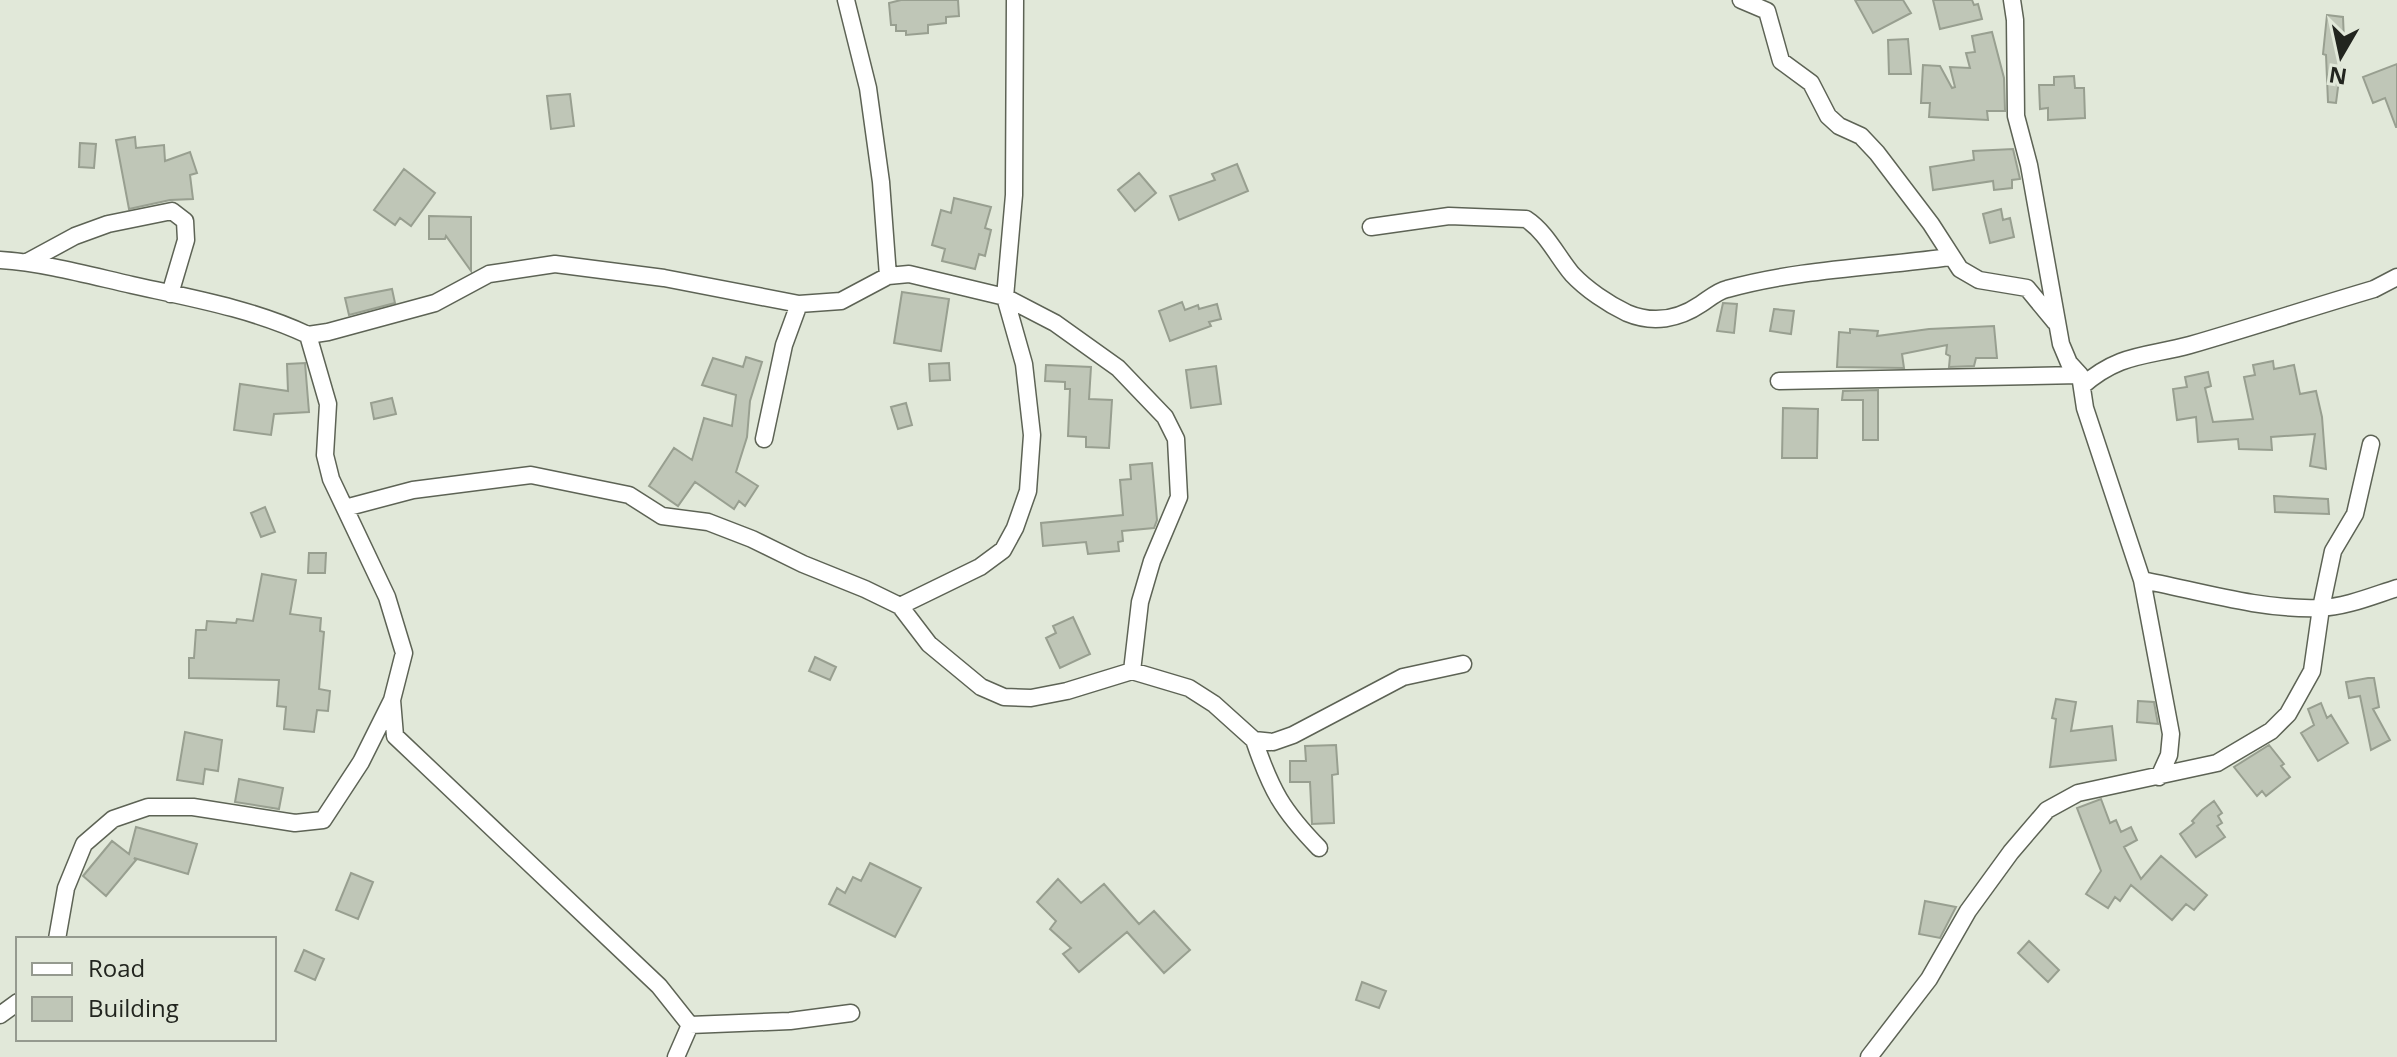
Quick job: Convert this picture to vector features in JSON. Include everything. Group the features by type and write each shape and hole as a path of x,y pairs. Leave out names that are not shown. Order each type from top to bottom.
{"street":[{"path":"846,0 868,88 881,182 888,276"},
{"path":"900,606 980,567 1003,550 1015,528 1028,491 1032,435 1024,364 1005,297 1014,195 1015,0"},
{"path":"1741,0 1767,11 1781,61 1811,83 1828,116 1839,126 1861,136 1877,153 1931,224 1960,269 1979,280 2027,288 2059,327"},
{"path":"2012,0 2016,116 2029,165 2061,344 2081,381 2085,408 2142,580 2171,734 2169,755 2159,777"},
{"path":"27,262 75,236 108,224 172,211 185,221 186,240 170,294"},
{"path":"1371,227 1449,216 1526,219 1535,224 1574,276 1594,292 1628,313 1653,319 1669,319 1687,313 1724,289 1779,278 1950,257"},
{"path":"0,260 27,262 170,294 276,320 308,335 435,303 489,274 555,264 664,278 799,304 841,301 888,276 909,274 1005,297 1055,323 1118,368 1165,417 1176,439 1179,497 1152,561 1140,602 1132,671"},
{"path":"1779,381 2081,381 2131,356 2200,341 2374,289 2397,277"},
{"path":"764,439 784,345 799,304"},
{"path":"57,937 66,888 84,844 113,819 148,807 193,807 295,823 323,820 361,762 392,700 404,653 387,597 331,479 325,455 328,404 308,335"},
{"path":"1869,1057 1929,979 1968,911 2011,852 2047,810 2078,793 2217,763 2271,731 2288,714 2312,671 2333,551 2355,514 2371,444"},
{"path":"345,508 413,490 531,475 629,495 662,516 708,522 900,606 929,644 981,687 1004,697 1031,698 1067,691 1132,671 1189,688 1214,704 1254,740 1269,784 1292,820 1319,848"},
{"path":"2142,580 2271,606 2321,608 2354,602 2397,588"},
{"path":"1254,740 1273,742 1293,735 1403,677 1463,664"},
{"path":"392,700 395,736 659,986 690,1025"},
{"path":"690,1025 790,1021 851,1013"},
{"path":"676,1057 690,1025"}],"building":[{"path":"901,0 958,0 959,16 946,17 946,23 928,25 928,33 906,35 906,31 896,31 896,25 891,25 889,3"},
{"path":"1855,0 1903,0 1911,13 1873,33"},
{"path":"1933,0 1972,0 1974,5 1978,4 1982,19 1940,29"},
{"path":"2327,15 2343,17 2344,41 2336,103 2328,102 2326,55 2323,54"},
{"path":"1992,32 2004,78 2005,111 1987,111 1988,120 1929,117 1930,103 1921,103 1923,65 1940,66 1952,88 1955,87 1950,67 1970,68 1966,53 1975,52 1972,36"},
{"path":"1908,39 1911,74 1889,74 1888,40"},
{"path":"2397,64 2396,127 2385,98 2373,103 2363,77"},
{"path":"2074,76 2075,88 2084,88 2085,118 2048,120 2048,108 2040,109 2039,85 2054,85 2054,77"},
{"path":"570,94 574,126 551,129 547,96"},
{"path":"135,137 136,148 164,145 165,161 190,152 197,173 190,175 193,199 170,200 129,209 116,140"},
{"path":"80,143 96,144 94,168 79,167"},
{"path":"2013,149 2020,179 2012,180 2012,188 1994,190 1993,181 1933,190 1930,167 1974,160 1973,151"},
{"path":"1237,164 1248,191 1179,220 1170,196 1215,180 1212,174"},
{"path":"404,169 435,193 411,226 400,218 395,225 374,210"},
{"path":"1139,173 1156,193 1135,211 1118,190"},
{"path":"954,198 991,207 985,228 991,230 985,256 979,254 975,269 942,261 945,249 932,245 941,210 951,213"},
{"path":"2001,209 2003,220 2010,218 2014,237 1990,243 1983,214"},
{"path":"429,216 471,217 471,271 446,236 445,239 429,239"},
{"path":"392,289 395,303 349,315 345,298"},
{"path":"902,292 949,299 941,351 894,343"},
{"path":"1182,302 1185,310 1198,305 1199,309 1217,304 1221,319 1209,322 1211,326 1170,341 1159,311"},
{"path":"1723,303 1737,304 1734,333 1717,331"},
{"path":"1774,309 1794,311 1791,334 1770,331"},
{"path":"1994,326 1997,358 1976,358 1974,366 1949,367 1947,345 1902,354 1904,368 1837,367 1839,332 1850,333 1850,329 1878,331 1877,336 1929,329"},
{"path":"746,357 762,362 750,401 747,437 736,472 758,486 745,506 739,501 734,509 695,482 678,506 649,486 674,448 692,460 704,418 732,426 736,395 702,385 713,358 743,367"},
{"path":"2273,361 2274,369 2294,365 2300,394 2316,391 2322,417 2326,469 2310,466 2315,434 2271,437 2272,450 2239,449 2238,439 2198,442 2196,417 2177,420 2173,389 2187,387 2185,377 2208,372 2211,386 2205,388 2213,422 2253,419 2244,377 2255,375 2253,365"},
{"path":"305,363 309,412 274,414 271,435 234,430 240,384 288,391 287,364"},
{"path":"949,363 950,380 930,381 929,364"},
{"path":"1046,365 1091,367 1089,399 1112,400 1109,448 1086,447 1086,437 1068,436 1070,389 1065,389 1065,382 1045,381"},
{"path":"1216,366 1221,404 1191,408 1186,370"},
{"path":"1878,390 1878,440 1863,440 1863,400 1842,400 1843,391"},
{"path":"392,398 396,414 374,419 371,403"},
{"path":"906,403 912,425 898,429 891,407"},
{"path":"1783,408 1818,409 1817,458 1782,458"},
{"path":"1152,463 1157,520 1154,528 1122,531 1123,541 1118,542 1119,551 1088,554 1086,542 1043,546 1041,523 1123,515 1120,480 1131,479 1130,465"},
{"path":"2274,496 2328,499 2329,514 2275,512"},
{"path":"265,507 275,532 261,537 251,513"},
{"path":"309,553 326,553 325,573 308,573"},
{"path":"262,574 296,580 290,614 321,618 320,631 324,632 319,689 330,691 328,711 317,710 314,732 284,729 286,707 277,706 279,680 189,678 189,658 194,658 196,630 206,630 207,621 253,621"},
{"path":"1073,617 1090,654 1060,668 1046,638 1056,633 1053,626"},
{"path":"815,657 836,667 830,680 809,671"},
{"path":"2374,678 2379,707 2373,709 2390,740 2371,750 2360,696 2349,698 2346,682"},
{"path":"2056,699 2076,702 2071,731 2112,726 2116,760 2050,767"},
{"path":"2138,701 2154,702 2158,724 2137,722"},
{"path":"2321,703 2327,718 2331,715 2348,743 2318,761 2301,733 2314,725 2308,709"},
{"path":"185,732 222,740 218,771 205,769 203,784 177,780"},
{"path":"1336,745 1338,774 1332,775 1334,823 1312,824 1310,782 1290,782 1290,761 1306,761 1305,746"},
{"path":"2269,745 2290,777 2266,796 2262,791 2257,796 2234,767"},
{"path":"239,779 283,788 279,809 235,802"},
{"path":"2101,799 2110,823 2116,820 2121,832 2131,827 2137,840 2124,847 2141,879 2161,856 2207,895 2194,910 2186,904 2172,920 2131,885 2120,901 2115,897 2108,908 2086,894 2101,871 2077,808"},
{"path":"2214,801 2222,813 2218,816 2222,823 2217,826 2225,837 2196,857 2180,834"},
{"path":"136,827 197,844 188,874 134,858 136,860 106,896 83,876 112,841 129,854"},
{"path":"870,863 921,888 895,937 829,904 837,888 845,893 853,877 861,881"},
{"path":"351,873 373,882 358,919 336,910"},
{"path":"1058,879 1081,903 1104,884 1139,924 1154,911 1190,950 1164,973 1127,932 1079,972 1063,954 1071,948 1050,929 1056,921 1037,902"},
{"path":"1925,901 1956,907 1940,938 1919,934"},
{"path":"2029,941 2059,970 2048,982 2018,953"},
{"path":"304,950 324,959 315,980 295,971"},
{"path":"1362,982 1386,991 1379,1008 1356,1000"}]}
